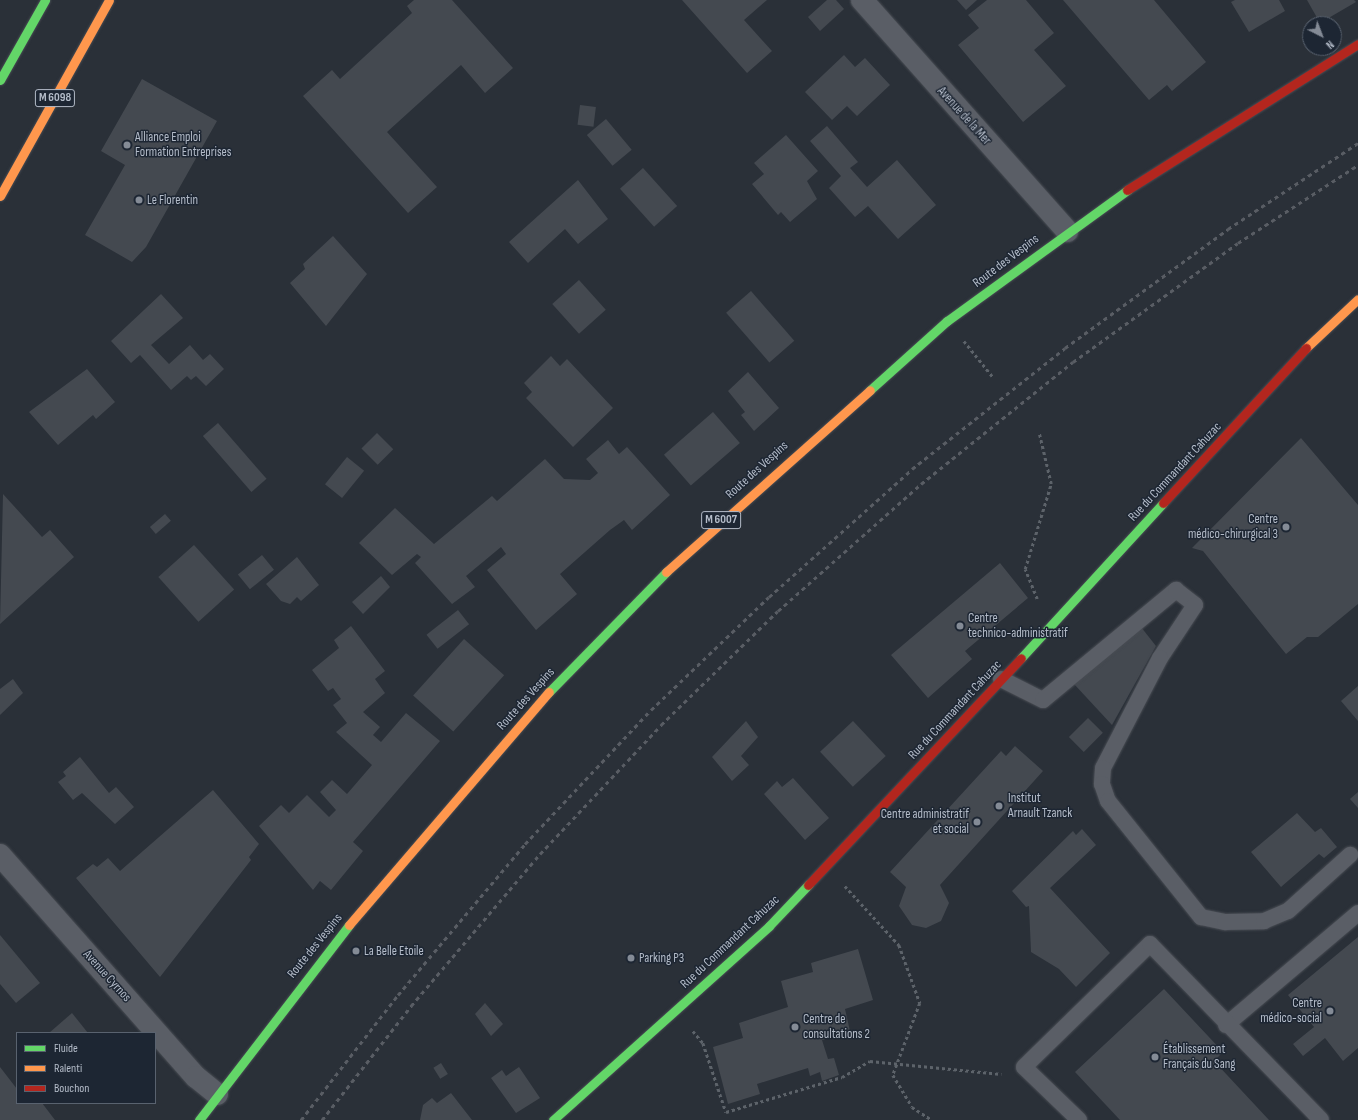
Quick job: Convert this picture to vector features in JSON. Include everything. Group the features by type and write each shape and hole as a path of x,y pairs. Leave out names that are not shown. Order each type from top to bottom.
{"main road":[{"path":"0,80 45,0"},
{"name":"M 6098","path":"0,196 110,0"},
{"name":"Route des Vespins","path":"206,1117 217,1094 331,945 531,711 619,617 883,374 947,321 1067,231 1192,146 1358,44"},
{"name":"Rue du Commandant Cahuzac","path":"553,1120 613,1062 676,1010 769,926 1002,679 1326,326 1358,299"}],"street":[{"name":"Avenue de la Mer","path":"862,0 1067,231"},
{"name":"Avenue Cyrnos","path":"0,855 196,1077 217,1094"}],"lane":[{"path":"1002,679 1043,700 1176,590 1195,605 1160,658 1103,768 1102,784 1108,801 1202,917 1225,922 1264,921 1288,911 1350,855"},
{"path":"1226,1025 1358,913"},
{"path":"1079,1120 1024,1067 1150,944 1226,1025 1321,1120"}],"path":[{"path":"947,321 993,377"},
{"path":"1039,433 1051,484 1025,569 1040,607 1053,623"},
{"path":"826,866 900,945 920,1003 893,1075 912,1107 932,1120"},
{"path":"676,1010 703,1043 726,1112 842,1077 870,1060 896,1064 1003,1074 1024,1067"}],"building":[{"path":"414,0 452,0 513,68 485,93 461,65 387,132 437,187 408,213 303,96 332,70 340,79 412,13 407,6"},
{"path":"682,0 767,0 744,20 772,51 747,73"},
{"path":"827,0 836,0 844,9 820,31 808,17"},
{"path":"957,0 977,0 966,10"},
{"path":"987,0 1026,0 1054,33 1034,50 1066,86 1023,122 958,45 979,28 968,15"},
{"path":"1063,0 1154,0 1206,62 1172,91 1167,85 1149,100"},
{"path":"1235,0 1279,0 1285,11 1249,32 1231,2"},
{"path":"1307,0 1354,0 1356,2 1332,16 1316,16"},
{"path":"844,55 855,67 865,58 890,85 857,116 847,106 832,120 805,92"},
{"name":"Le Florentin","path":"142,79 217,121 146,247 132,262 85,235 125,165 101,151"},
{"path":"580,105 596,107 593,127 578,125"},
{"path":"606,119 632,150 613,166 587,135"},
{"path":"827,126 858,162 850,168 867,187 897,160 936,205 898,239 868,206 855,217 829,188 841,176 810,141"},
{"path":"786,135 818,171 807,181 817,199 790,222 781,212 778,215 752,184 764,174 754,163"},
{"path":"643,168 677,206 654,227 620,189"},
{"path":"578,180 608,219 578,244 565,229 528,263 509,242"},
{"path":"333,236 367,274 326,326 290,283 305,269 303,264"},
{"path":"579,280 606,310 579,334 552,304"},
{"path":"751,291 794,341 769,362 726,313"},
{"path":"161,294 183,318 151,345 169,364 190,345 203,360 210,354 224,369 206,386 196,376 191,380 187,376 171,390 140,355 131,363 111,341"},
{"path":"551,356 560,366 567,359 613,408 573,447 526,398 532,392 524,383"},
{"path":"87,369 115,402 96,419 93,415 58,445 29,412"},
{"path":"748,372 779,408 754,431 741,415 745,412 728,391"},
{"path":"713,412 740,443 691,486 664,455"},
{"path":"218,423 267,479 251,492 203,436"},
{"path":"377,433 393,449 378,465 361,449"},
{"name":"Centre médico-chirurgical 3","path":"1301,438 1358,505 1358,604 1318,637 1307,637 1286,654 1203,551 1192,548"},
{"path":"608,440 619,454 627,447 670,495 632,530 624,520 610,530 560,574 577,594 536,630 487,570 506,554 501,547 466,576 475,587 452,604 415,563 421,557 417,554 392,575 359,543 395,508 434,544 492,496 497,501 545,459 564,479 590,480 598,473 586,459"},
{"path":"347,457 364,471 342,498 325,484"},
{"path":"3,494 42,537 50,530 74,557 0,624"},
{"path":"165,514 171,521 156,534 150,527"},
{"path":"194,545 234,590 198,622 158,577"},
{"path":"262,555 274,570 250,589 238,575"},
{"path":"297,557 319,585 301,601 297,597 290,604 281,601 266,584"},
{"name":"Centre technico-administratif","path":"1000,563 1028,598 965,651 972,659 928,698 891,655"},
{"path":"381,576 390,587 363,614 352,602"},
{"path":"458,610 469,624 438,649 426,635"},
{"path":"351,626 385,671 375,679 385,693 363,712 380,727 373,735 381,742 406,713 440,741 353,842 363,851 331,890 320,881 313,890 259,826 281,805 289,813 307,795 329,817 336,810 320,792 332,780 347,794 372,765 336,732 347,723 333,705 341,699 333,688 328,691 312,670 339,648 334,640"},
{"path":"1141,627 1156,646 1112,725 1074,684"},
{"path":"464,639 504,675 453,732 413,695"},
{"path":"13,679 23,693 0,715 0,689"},
{"path":"1358,686 1358,721 1341,701"},
{"path":"1088,718 1103,733 1084,752 1069,737"},
{"path":"746,721 758,737 741,756 749,765 732,781 712,757"},
{"path":"853,721 886,756 853,787 820,752"},
{"name":"Centre administratif et social","path":"1015,746 1043,771 940,885 949,903 941,921 926,928 912,925 899,906 906,887 890,872 1001,751 1006,756"},
{"path":"80,757 109,793 116,787 134,807 115,824 82,793 73,800 58,782 66,776 63,772"},
{"path":"793,778 829,818 805,840 764,794 777,781 782,787"},
{"path":"213,790 259,844 249,857 251,860 160,977 76,878 93,864 97,867 108,858 120,871"},
{"path":"1358,792 1358,808 1350,799"},
{"path":"1297,813 1315,832 1321,828 1337,847 1324,858 1319,854 1281,887 1251,852"},
{"path":"1082,829 1096,845 1050,888 1110,953 1076,987 1059,969 1031,952 1029,906 1026,907 1012,891 1073,831 1076,835"},
{"path":"0,935 40,983 16,1003 0,984"},
{"name":"Centre médico-social","path":"1358,937 1358,1048 1343,1061 1325,1038 1303,1056 1293,1044 1314,1027 1288,995"},
{"name":"Centre de consultations 2","path":"858,949 873,1000 845,1009 850,1031 822,1040 828,1059 834,1058 839,1075 822,1081 820,1072 810,1076 808,1068 757,1084 760,1094 728,1104 713,1047 743,1038 739,1023 788,1007 781,981 813,972 811,963"},
{"name":"Établissement Français du Sang","path":"1164,989 1223,1052 1214,1061 1269,1120 1120,1120 1075,1072"},
{"path":"485,1003 503,1024 491,1036 475,1014"},
{"path":"72,1013 87,1032 50,1032"},
{"path":"441,1063 448,1074 440,1079 433,1068"},
{"path":"0,1067 16,1088 16,1104 43,1104 55,1120 0,1120"},
{"path":"519,1067 540,1098 516,1113 491,1078 502,1070 506,1076"},
{"path":"451,1093 472,1120 420,1120 423,1105 432,1098 437,1103"}],"railway":[{"path":"301,1120 398,995 525,844 651,710 769,597 912,469 1065,348 1228,229 1358,143"},
{"path":"322,1120 411,1006 540,854 661,725 778,611 921,484 1073,362 1238,243 1358,165"}],"traffic: fast":[{"path":"0,80 45,0"},
{"path":"870,390 947,321 1127,190"},
{"path":"1021,658 1163,503"},
{"path":"549,692 666,572"},
{"path":"553,1120 769,926 808,885"},
{"path":"199,1120 349,925"}],"traffic: slow":[{"path":"0,196 109,0"},
{"path":"1306,348 1358,299"},
{"path":"666,572 870,390"},
{"path":"349,925 549,692"}],"traffic: jam":[{"path":"1127,190 1358,44"},
{"path":"1163,503 1306,348"},
{"path":"808,885 1021,658"}],"place":[{"name":"Alliance Emploi Formation Entreprises","path":"127,145"},
{"name":"Le Florentin","path":"139,200"},
{"name":"Centre médico-chirurgical 3","path":"1286,527"},
{"name":"Centre technico-administratif","path":"960,626"},
{"name":"Institut Arnault Tzanck","path":"999,806"},
{"name":"Centre administratif et social","path":"977,822"},
{"name":"La Belle Etoile","path":"356,951"},
{"name":"Parking P3","path":"631,958"},
{"name":"Centre médico-social","path":"1330,1011"},
{"name":"Centre de consultations 2","path":"795,1027"},
{"name":"Établissement Français du Sang","path":"1155,1057"}]}
